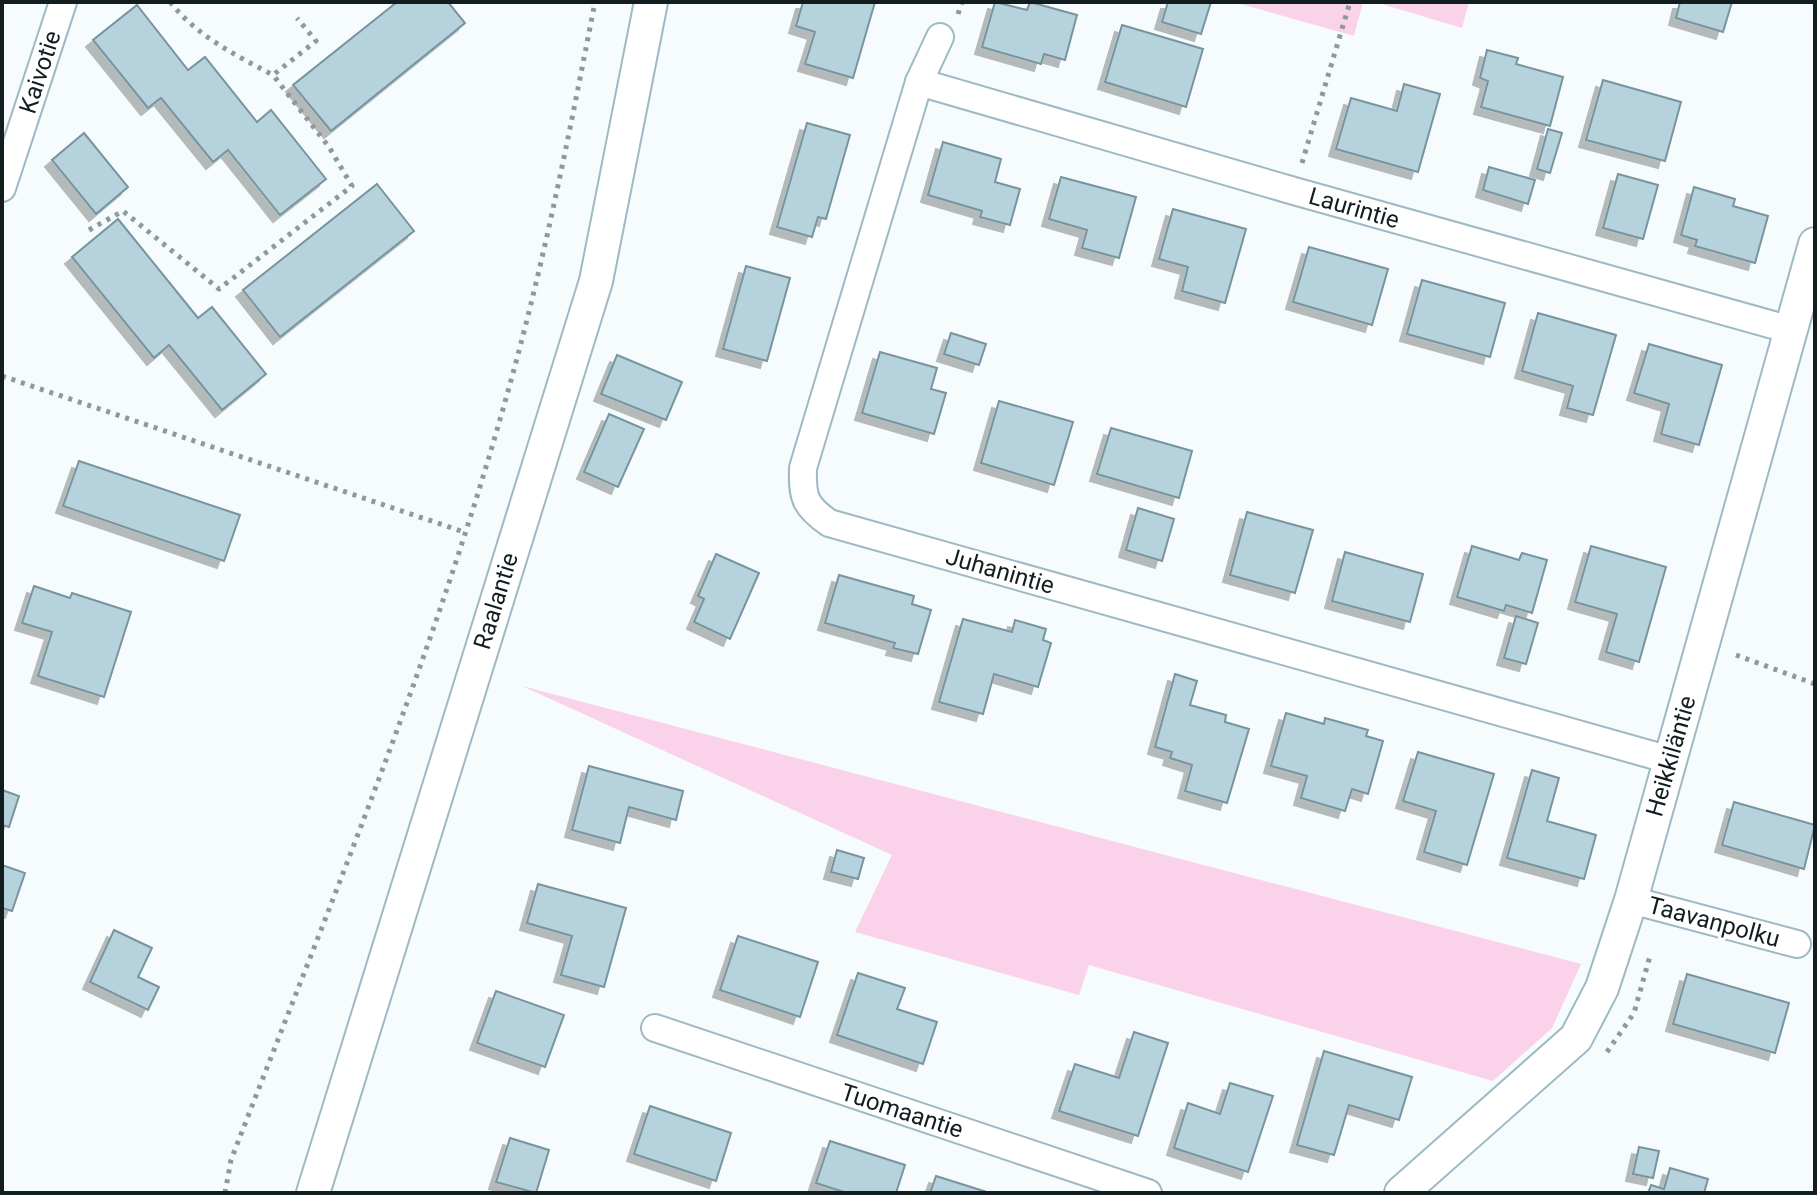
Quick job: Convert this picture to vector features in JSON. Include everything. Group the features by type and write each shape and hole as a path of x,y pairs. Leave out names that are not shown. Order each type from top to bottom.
{"street":[{"name":"Kaivotie","path":"2,188 63,2"},
{"name":"Raalantie","path":"313,1193 596,281 651,2"},
{"name":"Juhanintie","path":"940,37 919,82 803,468 802,492 811,510 829,523 1670,760"},
{"name":"Laurintie","path":"919,82 1791,330"},
{"name":"Heikkiläntie","path":"1401,1193 1576,1038 1602,988 1631,900 1815,244"},
{"name":"Taavanpolku","path":"1631,900 1797,944"},
{"name":"Tuomaantie","path":"655,1028 1148,1193"}],"path":[{"path":"89,230 123,211 219,289 352,186 329,147 273,75 220,47 170,2"},
{"path":"225,1193 231,1160 407,703 510,386 546,249 595,2"},
{"path":"1294,191 1350,2"},
{"path":"273,75 316,41 297,18"},
{"path":"2,376 464,532"},
{"path":"1736,655 1815,684"}],"shaded area":[{"path":"1234,2 1363,2 1354,36"},
{"path":"1375,2 1469,2 1462,28"},
{"path":"522,686 1581,964 1552,1028 1493,1081 1089,965 1079,995 855,932 892,855"}],"building":[{"path":"397,2 448,2 465,23 331,131 293,85"},
{"path":"803,2 875,2 853,78 805,64 815,32 796,26"},
{"path":"995,2 1027,10 1030,2 1077,15 1065,60 1044,54 1041,64 982,47"},
{"path":"1168,2 1211,2 1201,34 1162,22"},
{"path":"1680,2 1732,2 1723,32 1676,18"},
{"path":"137,5 188,70 205,57 257,122 271,110 326,179 280,215 228,150 213,162 161,98 148,108 93,40"},
{"path":"1122,25 1203,49 1186,107 1105,82"},
{"path":"1487,50 1518,58 1516,64 1563,77 1550,126 1481,107 1488,81 1480,78"},
{"path":"1603,80 1681,102 1665,161 1586,140"},
{"path":"1404,84 1440,94 1418,172 1336,149 1351,98 1397,111"},
{"path":"807,123 850,135 826,219 818,217 812,237 777,227"},
{"path":"1548,129 1562,133 1550,173 1537,169"},
{"path":"84,133 128,187 96,214 52,160"},
{"path":"943,142 1001,159 995,182 1020,189 1010,225 980,217 982,211 928,195"},
{"path":"1489,167 1535,180 1528,204 1483,190"},
{"path":"1618,174 1658,185 1643,239 1603,228"},
{"path":"1061,177 1136,197 1119,258 1082,248 1087,230 1049,219"},
{"path":"377,184 414,231 280,337 243,290"},
{"path":"1694,187 1735,199 1733,206 1768,216 1755,263 1695,246 1697,240 1681,235"},
{"path":"1173,209 1246,229 1225,303 1182,291 1188,267 1159,259"},
{"path":"118,219 198,318 212,307 266,374 222,410 169,345 154,358 72,257"},
{"path":"1309,247 1388,269 1372,325 1293,302"},
{"path":"746,266 790,278 767,361 723,349"},
{"path":"1422,280 1505,303 1490,357 1407,334"},
{"path":"1538,313 1616,335 1593,415 1567,408 1573,386 1522,371"},
{"path":"951,333 986,344 979,365 944,354"},
{"path":"1649,344 1722,365 1699,445 1661,434 1669,404 1634,393"},
{"path":"880,352 937,368 931,389 946,393 934,434 862,413"},
{"path":"617,355 682,382 666,420 601,394"},
{"path":"999,401 1073,422 1054,485 981,463"},
{"path":"609,414 644,429 618,487 584,472"},
{"path":"1111,428 1192,451 1179,498 1097,474"},
{"path":"79,461 240,515 224,561 63,506"},
{"path":"1138,508 1174,519 1162,561 1126,550"},
{"path":"1247,512 1313,530 1295,593 1230,575"},
{"path":"1472,546 1519,560 1522,553 1547,560 1532,613 1506,605 1504,611 1457,597"},
{"path":"1591,546 1666,567 1639,662 1606,652 1617,614 1575,602"},
{"path":"1345,552 1423,574 1410,622 1332,601"},
{"path":"716,554 759,573 730,639 694,622 704,599 698,596"},
{"path":"839,575 914,596 912,604 931,610 918,654 893,648 895,643 825,623"},
{"path":"34,586 70,598 72,593 131,612 104,697 38,676 52,632 22,623"},
{"path":"1516,616 1538,623 1526,664 1504,658"},
{"path":"963,619 1012,632 1015,620 1046,629 1043,640 1051,643 1038,687 994,674 983,714 939,702"},
{"path":"1175,674 1197,681 1190,705 1226,715 1225,722 1249,729 1227,803 1185,791 1192,765 1170,758 1172,752 1155,747"},
{"path":"1286,713 1324,724 1325,718 1368,730 1366,736 1383,741 1368,794 1352,789 1345,811 1301,798 1307,776 1271,766"},
{"path":"1418,752 1494,774 1467,865 1424,852 1436,811 1403,801"},
{"path":"589,766 683,791 676,820 629,807 620,843 572,830"},
{"path":"1532,770 1559,778 1547,821 1596,835 1584,879 1507,858"},
{"path":"2,790 19,796 9,827 2,825"},
{"path":"1734,802 1815,825 1804,869 1722,845"},
{"path":"837,850 864,858 858,879 831,872"},
{"path":"2,865 25,873 12,911 2,908"},
{"path":"538,884 626,908 604,987 561,975 572,936 527,923"},
{"path":"114,930 152,948 138,977 159,987 148,1010 90,982"},
{"path":"738,936 818,962 800,1017 720,990"},
{"path":"858,973 905,988 897,1009 937,1022 923,1064 837,1035"},
{"path":"1687,974 1789,1003 1775,1053 1673,1024"},
{"path":"496,991 564,1015 545,1067 477,1043"},
{"path":"1134,1032 1168,1043 1138,1136 1059,1111 1075,1064 1119,1078"},
{"path":"1324,1051 1412,1077 1399,1120 1349,1105 1334,1155 1297,1145"},
{"path":"1230,1083 1273,1096 1248,1172 1174,1148 1188,1103 1220,1114"},
{"path":"650,1106 731,1133 716,1181 634,1154"},
{"path":"510,1138 549,1150 536,1193 496,1182"},
{"path":"830,1141 905,1165 896,1193 847,1193 816,1183"},
{"path":"1639,1147 1659,1151 1653,1178 1633,1174"},
{"path":"1670,1168 1708,1179 1704,1193 1648,1193 1651,1185 1664,1189"},
{"path":"936,1176 990,1193 930,1193"}]}
